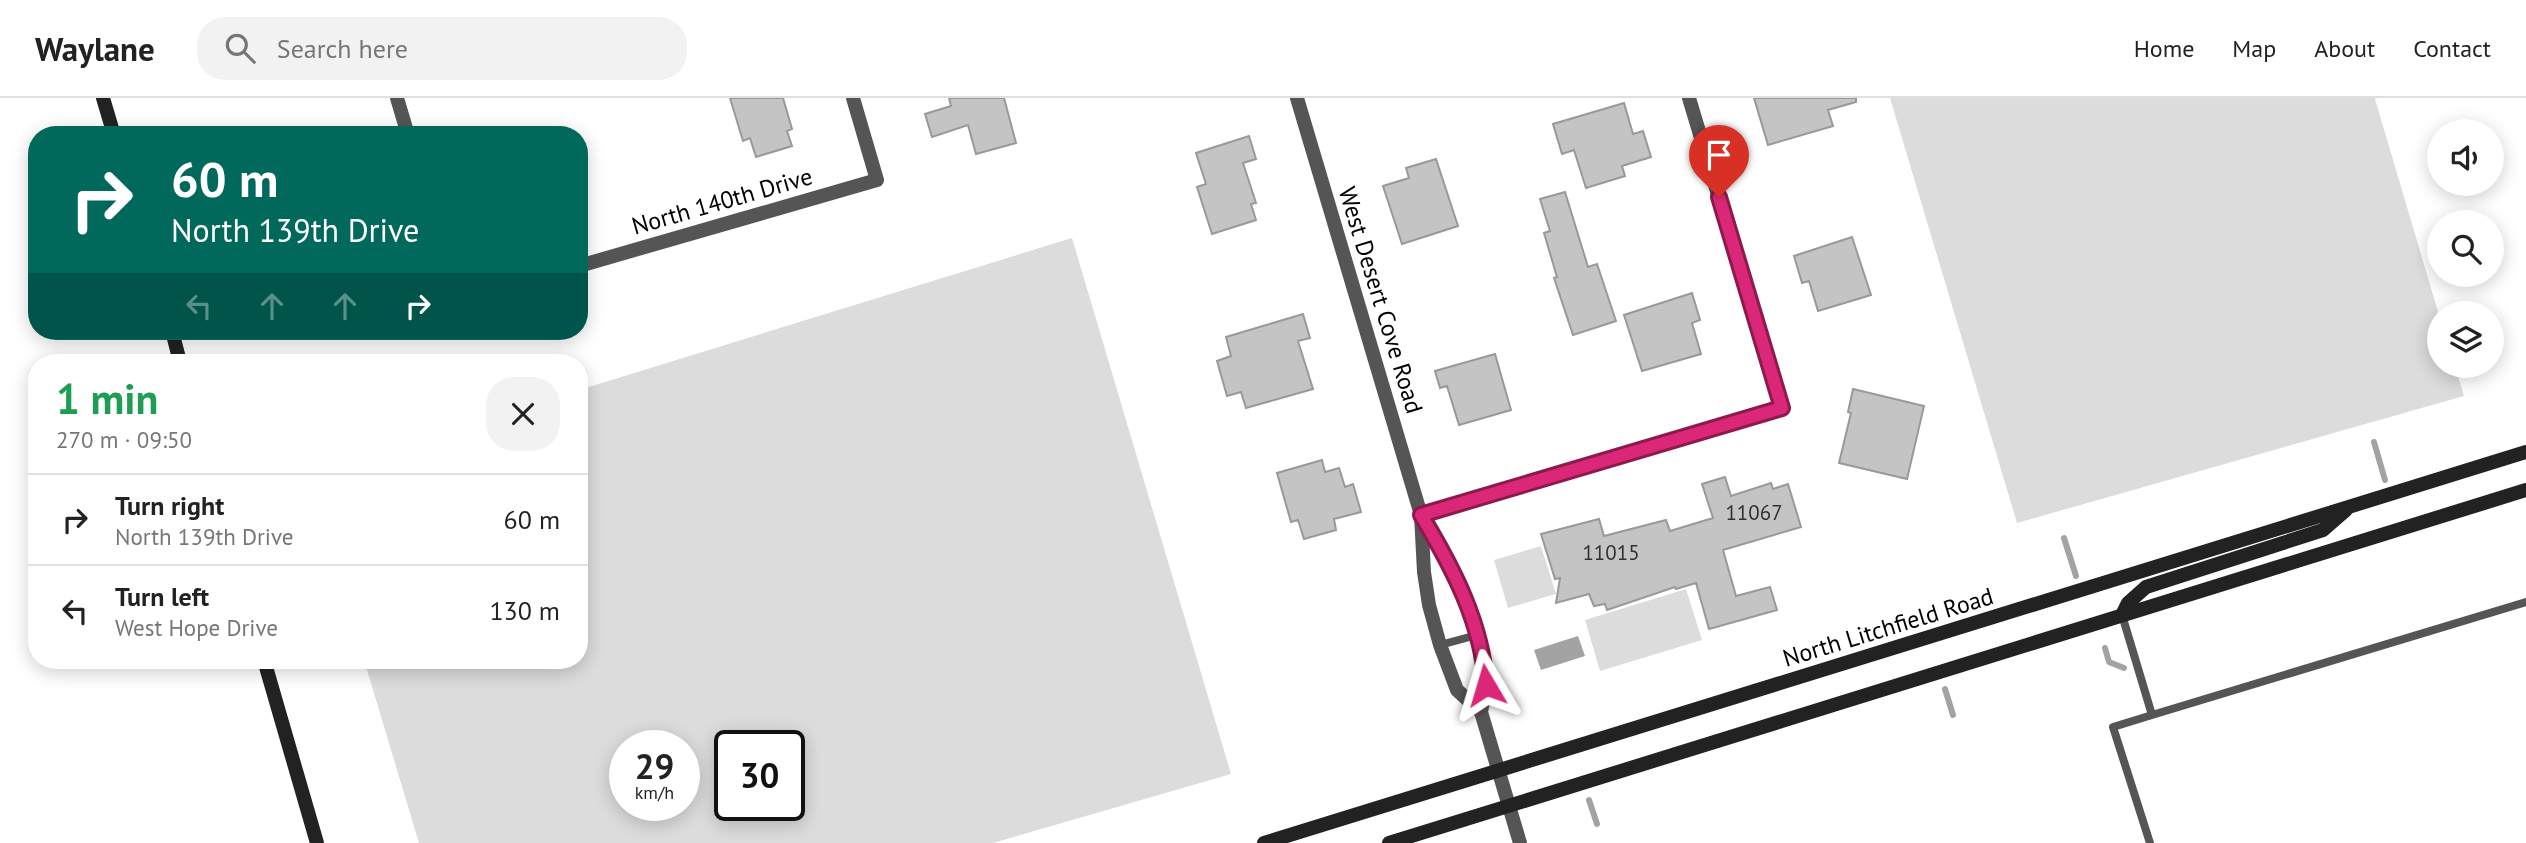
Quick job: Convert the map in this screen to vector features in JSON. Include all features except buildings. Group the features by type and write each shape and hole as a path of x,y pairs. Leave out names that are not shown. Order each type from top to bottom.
{"main road":[{"path":"103,98 111,126"},
{"name":"North Litchfield Road","path":"1264,843 2526,453"},
{"path":"1389,843 2526,490"},
{"path":"2122,615 2128,603 2146,587 2323,530 2350,507"},
{"path":"267,669 317,843"}],"street":[{"path":"397,98 405,126"},
{"name":"North 140th Drive","path":"588,263 877,180 853,98"},
{"name":"West Desert Cove Road","path":"1297,98 1421,515 1426,583 1440,645 1457,690 1481,712"},
{"path":"1421,515 1782,408 1689,98"},
{"name":"West Desert Cove Road","path":"1421,515 1465,597 1484,656 1486,685 1481,712 1520,843"}],"lane":[{"path":"2150,843 2113,727 2526,602"},
{"path":"2122,615 2152,715"},
{"path":"1440,645 1477,635"}],"shaded area":[{"path":"1890,98 2377,98 2375,99 2427,274 2427,287 2431,287 2435,301 2427,301 2427,378 2459,378 2464,396 2017,523"},
{"path":"1072,238 1231,774 993,843 419,843 367,669 588,669 588,387"},
{"path":"1541,546 1556,594 1508,608 1494,560"},
{"path":"1686,589 1702,640 1600,671 1585,620"},
{"path":"1578,636 1585,656 1541,670 1534,650"}],"waterway":[{"path":"2374,442 2385,480"},
{"path":"2064,538 2076,576"},
{"path":"2105,648 2109,662 2124,668"},
{"path":"1945,689 1953,715"},
{"path":"1589,800 1597,824"}],"route":[{"path":"1486,685 1484,656 1465,597 1421,515 1782,408 1719,197"}]}
